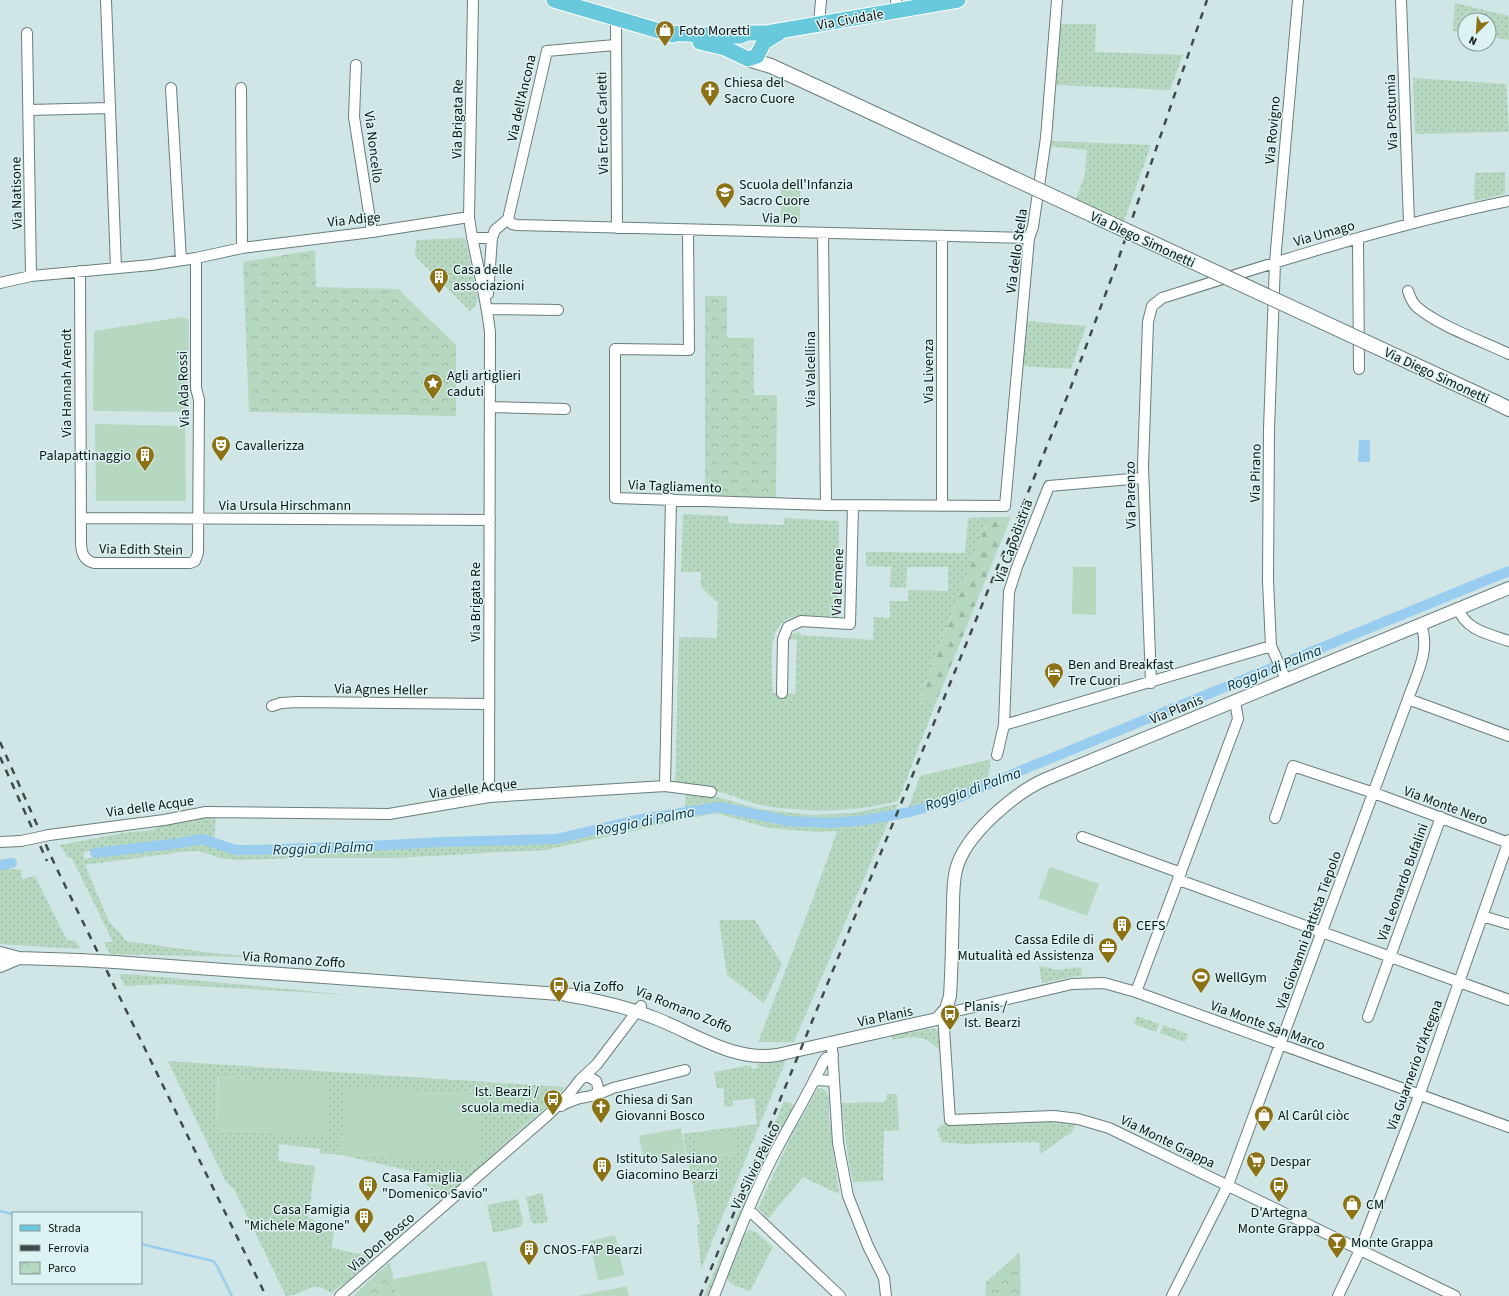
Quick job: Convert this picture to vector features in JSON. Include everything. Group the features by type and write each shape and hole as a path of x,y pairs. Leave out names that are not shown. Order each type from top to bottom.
{"main road":[{"name":"Via Cividale","path":"554,0 743,56 757,56 762,46 774,35 789,30"},
{"name":"Via Cividale","path":"665,33 763,34 824,24 897,5 958,0"},
{"path":"743,56 736,44 746,34 761,39 762,46"},
{"name":"Via Diego Simonetti","path":"762,46 765,57 777,69"},
{"name":"Via Diego Simonetti","path":"743,56 777,69 819,88 1509,409"}],"street":[{"path":"106,0 116,268"},
{"name":"Via Brigata Re","path":"473,0 469,217 472,238 488,307"},
{"path":"822,0 824,24"},
{"name":"Via dello Stella","path":"1005,506 1029,238 1033,227 1046,138 1057,0"},
{"name":"Via Rovigno","path":"1275,262 1298,0"},
{"name":"Via Postumia","path":"1402,0 1409,223"},
{"name":"Via Ercole Carletti","path":"616,18 617,228"},
{"name":"Via Natisone","path":"27,33 31,276"},
{"name":"Via dell'Ancona","path":"508,219 547,51 615,46"},
{"name":"Via Noncello","path":"356,65 354,117 372,232"},
{"path":"171,88 181,260"},
{"path":"241,88 242,248"},
{"path":"29,110 110,108"},
{"name":"Via Umago","path":"1152,306 1162,298 1275,262 1409,223 1509,201 1509,205"},
{"name":"Via Adige","path":"0,283 31,276 116,268 196,258 242,248 308,238 372,232 469,217"},
{"path":"472,238 492,238 501,224 508,219"},
{"name":"Via Po","path":"508,219 512,224 517,225 1029,238"},
{"name":"Via Tagliamento","path":"688,230 689,350 615,349 615,498 853,506 1005,506"},
{"name":"Via Valcellina","path":"823,233 826,505"},
{"name":"Via Livenza","path":"942,236 942,506"},
{"name":"Via Brigata Re","path":"489,797 490,333 488,307 492,238"},
{"path":"1358,238 1359,369"},
{"name":"Via Ada Rossi","path":"196,258 196,388 199,400 198,519"},
{"name":"Via Pirano","path":"1275,262 1269,429 1268,581 1273,651 1285,677"},
{"path":"480,271 490,270"},
{"name":"Via Hannah Arendt","path":"80,271 81,518"},
{"path":"1408,291 1410,298 1416,306 1431,317 1509,354"},
{"name":"Via Parenzo","path":"1151,683 1143,478 1147,330 1152,306"},
{"path":"488,307 558,310"},
{"path":"490,407 565,409"},
{"name":"Via Capodistria","path":"998,755 1004,725 1009,592 1017,567 1049,486 1143,478"},
{"path":"665,786 671,499"},
{"name":"Via Lemene","path":"782,693 783,639 788,627 801,622 850,624 853,506"},
{"name":"Via Ursula Hirschmann","path":"81,518 490,520"},
{"name":"Via Edith Stein","path":"81,518 81,550 84,558 91,562 187,564 194,562 198,557 198,519"},
{"name":"Via Planis","path":"832,1045 940,1011 946,990 951,946 954,879 957,864 966,847 1005,805 1020,792 1041,781 1235,701 1285,677 1509,588"},
{"path":"1458,608 1463,620 1469,625 1509,641"},
{"name":"Via Giovanni Battista Tiepolo","path":"1172,1296 1228,1185 1374,793 1424,650 1425,641 1420,624"},
{"path":"1004,725 1151,683 1273,651"},
{"path":"1408,699 1509,736"},
{"path":"1136,992 1238,719 1235,701"},
{"name":"Via Agnes Heller","path":"272,706 281,702 489,704"},
{"path":"1275,818 1293,766 1374,793"},
{"name":"Via delle Acque","path":"0,842 164,820 206,812 389,814 489,797 665,786 711,792"},
{"name":"Via Monte Nero","path":"1374,793 1509,842"},
{"name":"Via Leonardo Bufalini","path":"1368,1017 1441,817"},
{"path":"1082,837 1322,932 1509,1000"},
{"name":"Via Guarnerio d'Artegna","path":"1338,1296 1360,1250 1419,1096 1509,842"},
{"path":"1482,916 1509,924"},
{"name":"Via Romano Zoffo","path":"0,953 19,958 115,962 566,994 639,1008 738,1046 760,1050 832,1045"},
{"name":"Via Romano Zoffo","path":"0,966 19,958"},
{"name":"Via Monte San Marco","path":"940,1011 1072,984 1104,983 1136,992 1419,1096 1509,1127"},
{"name":"Via Romano Zoffo","path":"639,1008 728,1050 758,1057 832,1045"},
{"name":"Via Don Bosco","path":"340,1296 548,1115 597,1064 639,1008"},
{"name":"Via Monte Grappa","path":"940,1011 950,1120 1054,1116 1078,1119 1123,1133 1453,1296"},
{"path":"832,1045 838,1143 848,1196 885,1284 886,1296"},
{"name":"Via Silvio Pellico","path":"714,1296 749,1210 779,1145 832,1045"},
{"path":"594,1096 598,1088 595,1081 597,1064"},
{"name":"Via Don Bosco","path":"548,1115 566,1103 583,1098 589,1098 613,1088 685,1070"},
{"path":"584,1077 589,1077 613,1088"},
{"path":"814,1080 834,1081"},
{"path":"576,1086 576,1091 583,1098"},
{"path":"749,1210 827,1291 840,1296"}],"green space":[{"path":"1455,3 1492,12 1457,12 1457,32 1453,31"},
{"path":"1497,13 1509,16 1509,40 1497,38"},
{"path":"1060,24 1096,24 1095,52 1183,55 1170,90 1056,85"},
{"path":"1413,78 1506,84 1509,132 1415,134"},
{"path":"1050,141 1151,145 1124,221 1076,199 1085,174 1087,150 1047,146"},
{"path":"1505,172 1505,194 1474,201 1475,173"},
{"path":"781,181 800,181 800,222 781,222"},
{"path":"465,238 478,298 476,305 470,311 415,256 416,240"},
{"path":"315,250 316,287 398,289 456,345 456,416 249,412 243,262"},
{"path":"705,296 727,296 727,338 754,338 754,395 777,395 776,498 705,495"},
{"path":"183,317 189,320 187,412 93,411 94,331"},
{"path":"1027,321 1086,326 1071,369 1022,366"},
{"name":"Palapattinaggio","path":"95,424 185,426 186,501 96,501"},
{"path":"683,514 728,516 729,523 784,525 784,518 839,521 838,618 810,616 794,617 784,621 778,628 774,637 772,648 773,693 795,694 797,640 788,639 793,634 800,632 801,635 873,640 874,617 890,618 890,601 908,601 908,590 948,591 948,567 907,567 906,588 890,587 891,567 866,566 866,552 965,553 968,518 989,517 920,697 935,705 898,801 882,805 849,809 800,810 761,805 720,792 675,785 679,637 717,638 718,603 701,587 701,572 681,572"},
{"path":"989,517 1011,517 935,705 920,698"},
{"path":"1073,567 1096,567 1096,615 1072,614"},
{"path":"991,759 988,780 951,797 908,809 920,776"},
{"path":"686,793 710,795 759,809 811,815 853,813 898,804 895,811 845,819 817,820 778,817 719,804 685,811"},
{"path":"717,809 788,824 832,825 892,817 889,820 794,1042 758,1042 817,888 837,831 817,832 769,828 715,813 545,850 394,858 237,860 220,858 199,851 85,865 109,922 121,934 125,941 212,953 272,958 110,954 104,942 113,942 72,858 68,858 60,845 123,833 153,830 162,825 198,817 216,817 214,839 200,836 95,850 84,852 83,859 197,844 210,845 236,853 249,855 444,845 553,842 613,828"},
{"path":"10,866 11,869 21,869 22,879 35,876 67,940 76,941 80,949 0,944 0,867"},
{"path":"1050,867 1099,884 1087,916 1038,898"},
{"path":"719,920 755,920 782,964 764,1003 727,975"},
{"path":"1039,966 1058,970 1081,967 1082,975 1042,983"},
{"path":"119,974 350,995 164,984 125,986"},
{"path":"1137,1016 1159,1024 1156,1032 1134,1024"},
{"path":"1163,1025 1188,1034 1185,1042 1160,1033"},
{"path":"934,1028 940,1033 941,1052 925,1039 914,1037 893,1040 892,1036"},
{"path":"786,1060 701,1269 697,1225 700,1224 683,1134 757,1124 754,1098 733,1101 733,1106 725,1107 723,1088 717,1088 714,1072 751,1065 752,1069 758,1068 757,1064"},
{"path":"168,1061 565,1087 554,1100 443,1199 411,1171 341,1155 319,1153 320,1149 279,1144 278,1161 315,1166 308,1218 315,1220 314,1227 334,1230 332,1248 374,1257 349,1280 331,1293 318,1287 313,1287 293,1295 286,1296 234,1189 226,1182","holes":["218,1077 329,1083 327,1136 216,1130"]},
{"path":"219,1077 330,1083 327,1136 216,1130"},
{"path":"344,1087 481,1094 478,1162 341,1155"},
{"path":"822,1088 826,1091 829,1098 829,1116 839,1194 803,1177 768,1219 758,1208 789,1141 814,1095 818,1089"},
{"path":"887,1094 897,1094 899,1130 884,1131 883,1181 853,1182 849,1165 841,1103 885,1102"},
{"path":"784,1101 798,1106 712,1296 704,1296"},
{"path":"1069,1121 1075,1124 1072,1132 1040,1154 1039,1142 965,1144 942,1142 937,1129 944,1124"},
{"path":"681,1128 686,1156 644,1163 639,1136"},
{"path":"734,1132 736,1154 700,1158 697,1137"},
{"path":"542,1193 548,1222 535,1224 531,1221 526,1197"},
{"path":"518,1199 523,1223 520,1227 493,1233 487,1205"},
{"path":"749,1230 756,1232 773,1247 750,1291 739,1288 730,1282 727,1276 743,1237"},
{"path":"615,1235 624,1275 598,1281 590,1241"},
{"path":"1020,1252 1021,1296 985,1296 986,1282"},
{"path":"486,1261 493,1296 397,1296 394,1279"},
{"path":"390,1262 397,1296 353,1296"},
{"path":"627,1286 629,1296 577,1296"}],"water":[{"path":"1359,440 1370,440 1370,462 1358,462"}],"waterway":[{"name":"Roggia di Palma","path":"95,853 202,839 236,850 556,839 641,819 719,807 788,821 831,823 866,820 910,812 952,800 1509,571"},
{"name":"Roggia di Palma","path":"0,865 12,863"},
{"path":"0,1211 12,1214"},
{"path":"142,1244 213,1261 232,1296"}],"railway":[{"path":"700,1296 1069,392 1116,266 1207,0"},
{"path":"0,742 55,865 266,1296"},
{"path":"0,757 47,861"}],"place":[{"name":"Foto Moretti","path":"665,47"},
{"name":"Chiesa del Sacro Cuore","path":"710,107"},
{"name":"Scuola dell'Infanzia Sacro Cuore","path":"725,209"},
{"name":"Casa delle associazioni","path":"439,294"},
{"name":"Agli artiglieri caduti","path":"433,400"},
{"name":"Cavallerizza","path":"221,462"},
{"name":"Palapattinaggio","path":"145,472"},
{"name":"Ben and Breakfast Tre Cuori","path":"1054,689"},
{"name":"CEFS","path":"1122,942"},
{"name":"Cassa Edile di Mutualità ed Assistenza","path":"1108,964"},
{"name":"WellGym","path":"1201,994"},
{"name":"Via Zoffo","path":"559,1003"},
{"name":"Planis / Ist. Bearzi","path":"950,1031"},
{"name":"Ist. Bearzi / scuola media","path":"553,1116"},
{"name":"Chiesa di San Giovanni Bosco","path":"601,1124"},
{"name":"Al Carûl ciòc","path":"1264,1132"},
{"name":"Despar","path":"1256,1178"},
{"name":"Istituto Salesiano Giacomino Bearzi","path":"602,1183"},
{"name":"Casa Famiglia \"Domenico Savio\"","path":"368,1202"},
{"name":"D'Artegna Monte Grappa","path":"1279,1203"},
{"name":"CM","path":"1352,1221"},
{"name":"Casa Famigia \"Michele Magone\"","path":"364,1234"},
{"name":"Monte Grappa","path":"1337,1259"},
{"name":"CNOS-FAP Bearzi","path":"529,1266"}]}
